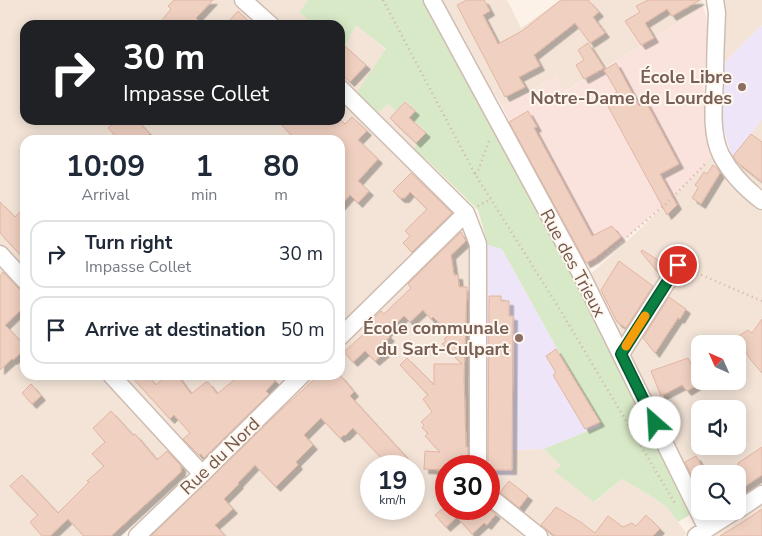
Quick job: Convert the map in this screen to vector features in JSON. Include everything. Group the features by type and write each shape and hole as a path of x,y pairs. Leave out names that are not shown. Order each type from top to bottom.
{"street":[{"path":"243,0 265,20"},
{"name":"Rue des Trieux","path":"432,0 582,276 621,354 702,532"},
{"path":"715,0 717,13 713,116 715,134 725,161 742,185 762,202"},
{"path":"345,93 466,213 478,244 478,455"},
{"path":"345,332 466,213"},
{"path":"0,254 20,276"},
{"path":"621,354 678,265"},
{"path":"116,380 202,474"},
{"name":"Rue du Nord","path":"137,536 297,380"},
{"path":"746,504 762,494"},
{"path":"500,505 539,536"},
{"path":"702,532 721,520"}],"path":[{"path":"383,0 475,174 559,308 679,510"},
{"path":"475,174 478,171 493,132"},
{"path":"582,276 667,203 703,168 719,147"},
{"path":"678,265 762,300"}],"shaded area":[{"path":"0,0 233,0 255,20 20,20 20,125 345,125 345,106 458,212 345,323 345,135 20,135 20,273 0,251"},
{"path":"255,0 308,0 299,12 308,20 275,20"},
{"path":"432,0 507,0 521,28 560,0 702,0 703,6 641,46 563,92 556,74 525,95 502,106"},
{"path":"721,0 762,0 762,25 723,64"},
{"path":"703,6 709,27 703,85 712,156 686,185 660,209 582,276 502,106 525,95 549,80 556,73 564,92"},
{"path":"356,24 386,50 357,92 345,81 345,46"},
{"name":"École Libre Notre-Dame de Lourdes","path":"762,25 762,119 732,158 722,123 723,64"},
{"path":"405,101 416,111 411,117 428,132 413,149 378,113 388,104"},
{"path":"762,119 762,188 741,174 732,158"},
{"path":"719,147 728,183 762,212 762,483 746,496 746,465 691,465 691,498 584,280 689,181"},
{"path":"461,217 476,248 474,455 435,455 435,520 500,520 500,511 529,536 145,536 302,380 345,380 345,337"},
{"name":"École communale du Sart-Culpart","path":"488,245 502,249 600,426 544,449 514,450 513,475 500,476 500,455 485,455"},
{"path":"0,255 20,277 20,380 110,380 190,471 121,536 0,536"},
{"path":"116,380 288,380 203,463"},
{"path":"544,449 561,466 555,471 595,502 622,479 667,507 687,534 684,536 544,536 500,495 500,476 513,475 514,450"},
{"path":"762,489 762,536 696,536 718,520 746,520 746,500"},
{"path":"702,520 713,520 705,526"}],"green space":[{"path":"308,0 428,0 481,90 691,514 678,522 667,507 622,479 594,502 554,471 561,466 544,449 600,426 502,249 488,245 478,210 428,161 413,149 427,132 410,117 416,111 405,101 396,111 388,104 378,113 357,92 386,49 356,25 345,46 345,20 308,20 299,12"}],"building":[{"path":"174,0 213,0 196,18 198,20 162,20 171,9 168,6"},
{"path":"467,0 484,0 490,11 483,15 498,44 522,31 561,0 588,0 599,12 593,17 605,33 590,43 575,23 534,55 540,66 519,77 525,87 505,97 457,5"},
{"path":"648,0 700,0 672,16 667,9 645,23 654,38 641,45 625,21 640,12 636,6"},
{"path":"238,11 247,20 230,20"},
{"path":"588,43 604,68 584,79 576,65 584,60 578,50"},
{"path":"345,46 366,65 350,82 345,77"},
{"path":"616,63 639,106 646,102 679,164 660,174 677,205 667,215 604,99 617,92 604,70"},
{"path":"405,102 415,111 409,118 426,133 416,143 390,118"},
{"path":"528,111 537,127 534,128 592,236 612,226 621,237 586,263 509,122"},
{"path":"352,117 367,131 358,140 378,159 358,181 369,191 358,203 350,195 345,200 345,135 291,135 282,125 345,124"},
{"path":"111,125 142,125 150,134 114,135 108,128"},
{"path":"751,134 762,142 762,182 737,162 733,156"},
{"path":"713,165 720,173 701,204 692,198 698,188 695,185 704,172 707,174"},
{"path":"411,173 452,213 412,252 403,243 410,236 405,231 427,209 410,192 405,198 400,198 393,191"},
{"path":"0,202 15,217 20,212 20,255 0,233"},
{"path":"461,232 466,241 451,255 454,275 458,275 459,287 467,287 464,378 466,447 468,447 468,455 435,455 435,470 425,469 425,451 440,452 425,436 428,433 422,428 424,425 421,422 432,412 423,399 428,395 400,365 407,358 434,385 434,364 462,364 442,344 446,341 444,339 450,334 423,310 410,322 404,316 386,333 390,337 384,342 390,348 375,361 365,351 353,362 345,353 367,331 364,328 381,311 384,314 411,288 408,284"},
{"path":"642,250 666,265 660,275 641,252"},
{"path":"619,261 653,286 626,328 617,322 601,290"},
{"path":"3,272 20,289 20,311 5,325 20,341 20,354 0,370 0,276"},
{"path":"489,296 501,296 501,301 509,301 509,316 513,316 512,470 500,470 500,455 488,455"},
{"path":"669,297 686,309 655,353 643,338"},
{"path":"762,319 762,373 746,352 746,335 740,335 748,330 752,333"},
{"path":"556,349 600,422 585,429 553,375 556,373 546,356"},
{"path":"688,358 691,364 691,389 687,391 682,385 661,396 651,371"},
{"path":"135,380 152,380 156,385 162,380 181,380 191,394 206,382 217,394 234,380 275,381 266,391 269,394 204,458 183,439 190,433 174,415 170,419"},
{"path":"314,380 344,380 354,392 350,396 404,455 379,455 353,428 340,438 321,418 304,435 313,445 296,462 298,465 276,487 255,465 224,499 233,509 215,525 225,536 151,536"},
{"path":"31,384 41,396 32,404 22,393"},
{"path":"111,411 133,435 135,434 157,460 167,451 181,466 181,472 111,536 84,536 68,519 50,536 42,536 30,522 38,515 10,486 22,475 58,513 89,482 87,481 104,466 92,454 105,442 93,428"},
{"path":"762,447 762,475 746,486 746,465 738,465 738,463"},
{"path":"696,456 701,465 691,465 691,474 685,462"},
{"path":"509,481 528,496 519,508 500,492"},
{"path":"556,507 595,533 608,516 623,527 632,523 636,526 646,515 660,529 653,536 555,536 541,525"},
{"path":"762,509 762,536 720,536 746,520"},
{"path":"440,520 454,520 446,527"},
{"path":"460,520 491,520 487,525 484,523 472,534"}],"slow traffic":[{"path":"626,346 645,316"}],"place":[{"name":"École Libre Notre-Dame de Lourdes","path":"742,87"},
{"name":"École communale du Sart-Culpart","path":"519,338"}],"route":[{"path":"655,423 621,354 678,265"}]}
